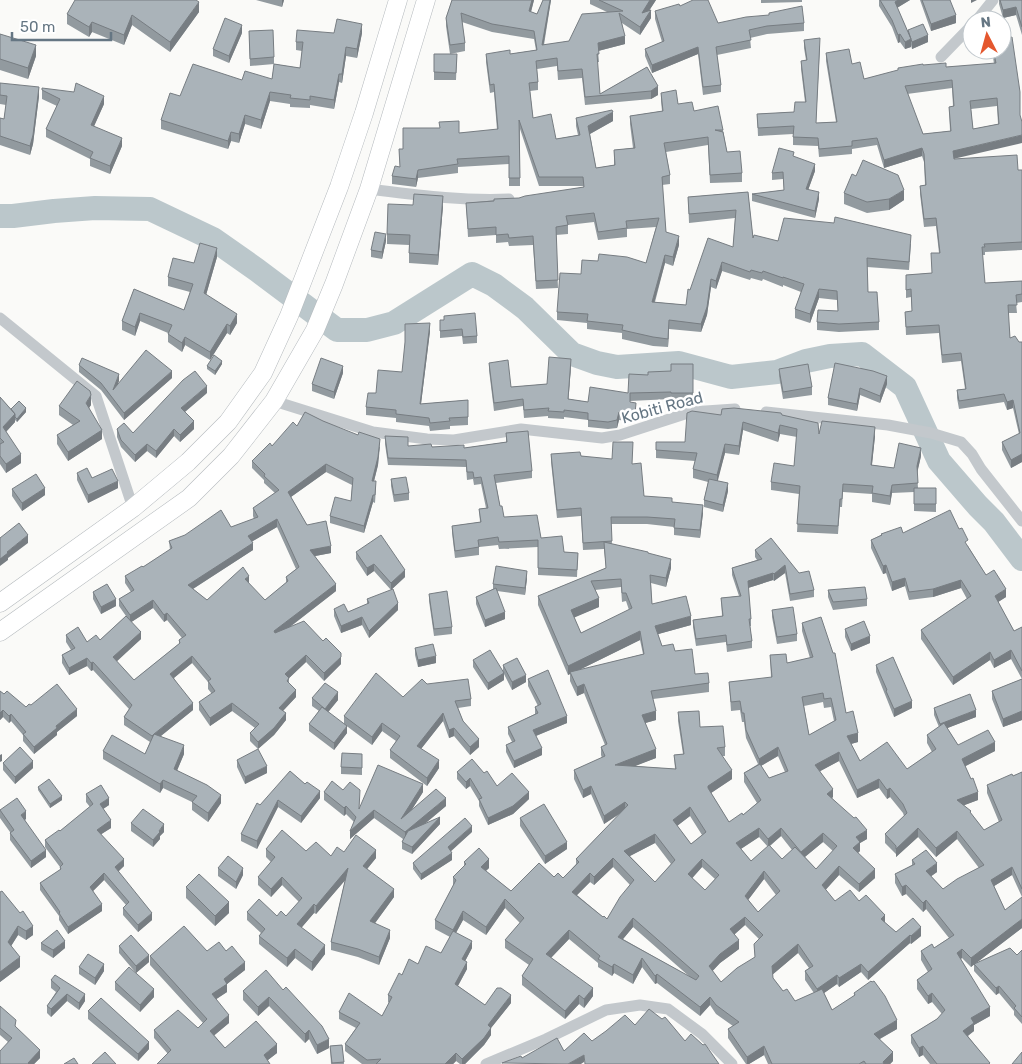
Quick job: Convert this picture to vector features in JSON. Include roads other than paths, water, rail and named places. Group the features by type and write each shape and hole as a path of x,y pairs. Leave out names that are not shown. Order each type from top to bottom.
{"main road":[{"path":"0,603 133,508 188,462 228,422 263,373 289,316 345,168 398,0"},
{"path":"0,632 189,498 231,456 274,401 316,330 334,284 369,189 426,0"}],"street":[{"path":"985,10 993,0"},
{"path":"941,56 962,35"},
{"path":"369,189 473,200 519,198"},
{"path":"0,318 96,396 133,508"},
{"name":"Kobiti Road","path":"274,401 373,432 427,439 454,440 521,429 602,438 620,435 691,412 734,409 888,425 926,432 961,442 1022,521"},
{"path":"486,1064 606,1010 640,1005 668,1009 702,1034 732,1064"}],"waterway":[{"path":"0,216 95,208 150,209 213,239 337,330 367,330 394,323 472,274 494,285 525,308 572,354 597,363 617,367 679,363 731,377 777,372 806,361 830,356 862,354 905,387 939,461 994,522 1022,559"}]}
